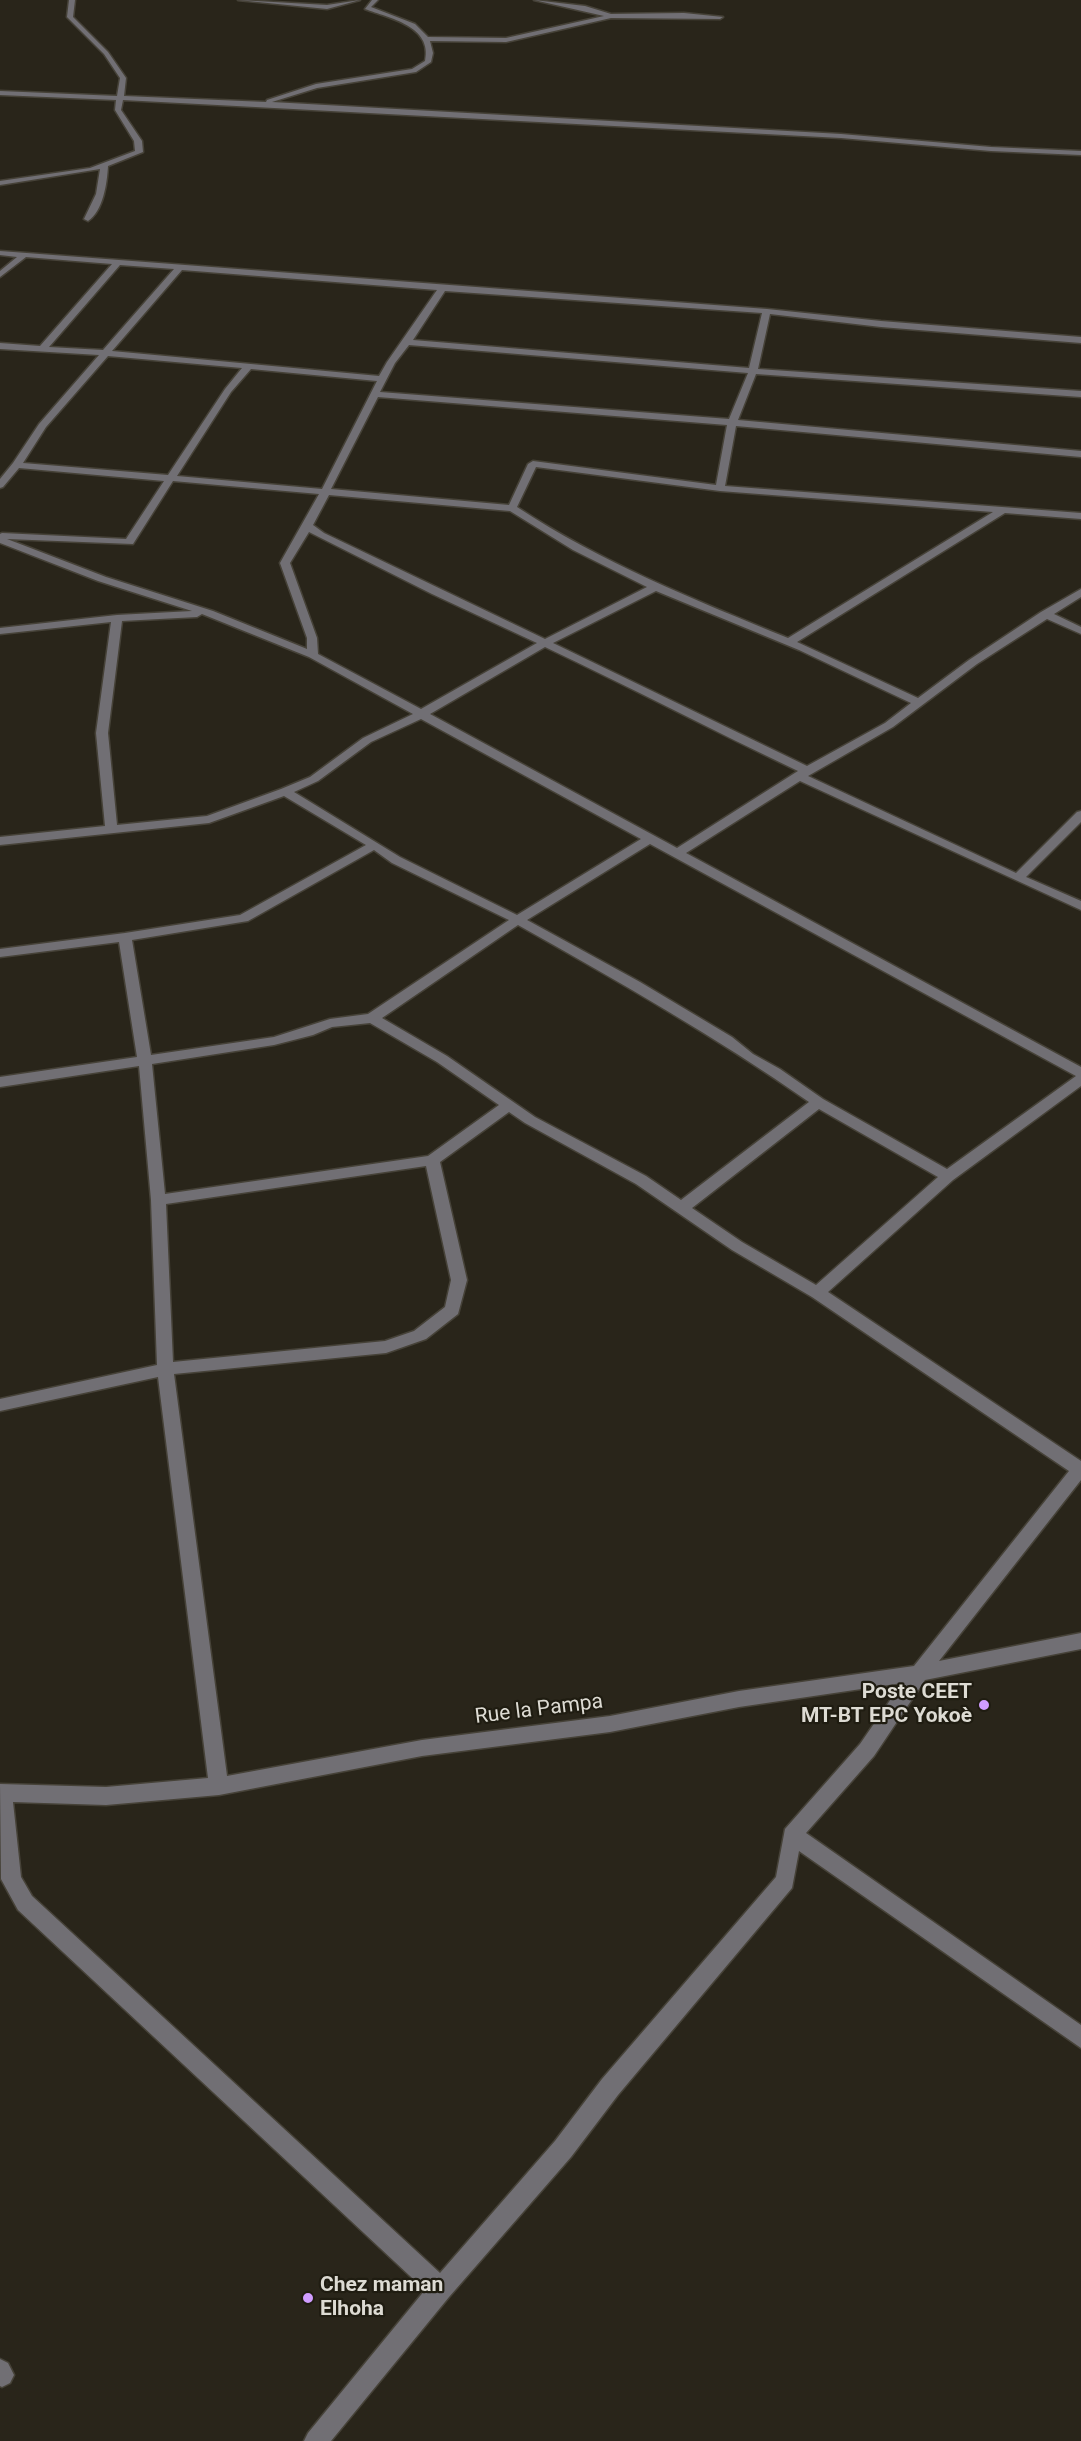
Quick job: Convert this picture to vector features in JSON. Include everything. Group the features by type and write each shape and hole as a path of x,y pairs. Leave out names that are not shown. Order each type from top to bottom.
{"street":[{"path":"0,183 69,174 104,166 139,152 138,141 118,115 123,78 106,53 70,17 72,0"},
{"path":"241,0 327,7 357,0"},
{"path":"537,0 585,8 611,16"},
{"path":"262,104 316,86 414,71 428,62 430,53 426,39 413,25 367,8 372,1"},
{"path":"426,39 506,40 611,16 720,17"},
{"path":"316,86 317,101"},
{"path":"0,93 121,100 262,104 317,101 1081,153"},
{"path":"88,219 99,201 104,184 104,166"},
{"path":"0,253 767,310 914,327 1081,340"},
{"path":"0,275 24,255"},
{"path":"42,349 119,261"},
{"path":"0,486 17,465 42,426 180,267"},
{"path":"313,655 312,638 285,563 308,526 391,362 443,287"},
{"path":"720,488 732,424 753,371 767,310"},
{"path":"407,342 753,371 1081,394"},
{"path":"0,346 105,353 382,379"},
{"path":"0,538 129,542 228,391 248,367"},
{"path":"374,394 616,412 1081,454"},
{"path":"512,508 532,464 720,488 1081,516"},
{"path":"17,465 512,508 546,533 655,587 789,642 918,702"},
{"path":"789,642 1003,510"},
{"path":"308,526 804,774 1018,878 1081,906"},
{"path":"0,538 102,579 209,613 313,655 1081,1073"},
{"path":"0,841 209,819 285,792 314,779 367,740 545,643 655,587"},
{"path":"678,853 804,774 889,725 972,662 1081,592"},
{"path":"0,631 117,618 209,613"},
{"path":"1045,614 1081,631"},
{"path":"111,829 102,734 117,618"},
{"path":"285,792 375,845 396,860 518,920 635,986 727,1040 748,1057 775,1072 818,1102 948,1176"},
{"path":"1018,878 1081,815"},
{"path":"0,1082 274,1041 308,1032 330,1023 372,1018 518,920 649,839"},
{"path":"0,953 125,937 243,918 375,845"},
{"path":"125,937 145,1061 158,1200 165,1369 219,1786"},
{"path":"316,2441 441,2289 541,2174 610,2087 785,1881 792,1835 867,1750 919,1674 1080,1469 817,1293 736,1246 641,1180 508,1106 442,1059 372,1018"},
{"path":"817,1293 948,1176 1081,1079"},
{"path":"680,1207 689,1203 818,1102"},
{"path":"158,1200 432,1160 508,1106"},
{"path":"0,1405 165,1369 386,1347 420,1335 452,1310 459,1280 432,1160"},
{"name":"Rue la Pampa","path":"1,1793 106,1796 219,1786 422,1748 610,1724 739,1699 919,1674 1081,1641"},
{"path":"1,1793 11,1879 25,1903 441,2289"},
{"path":"792,1835 1081,2038"}],"place":[{"name":"Poste CEET MT-BT EPC Yokoè","path":"984,1705"},
{"name":"Chez maman Elhoha","path":"308,2298"}]}
